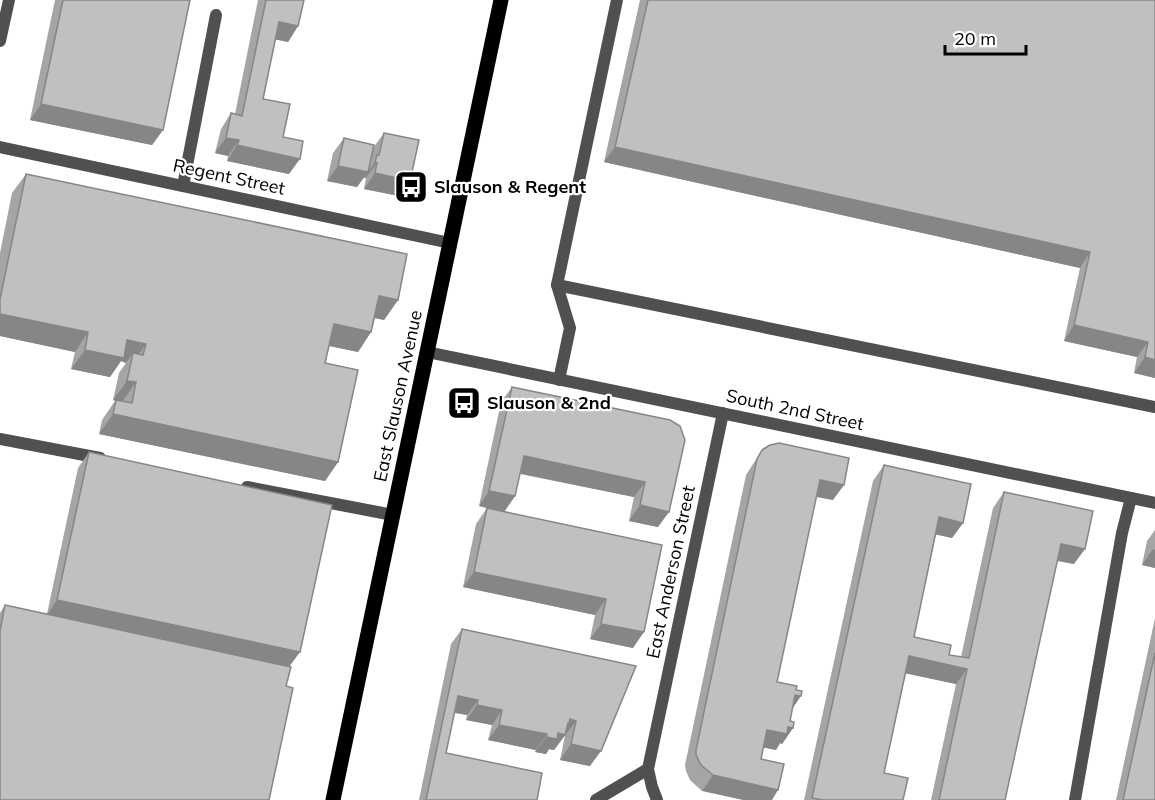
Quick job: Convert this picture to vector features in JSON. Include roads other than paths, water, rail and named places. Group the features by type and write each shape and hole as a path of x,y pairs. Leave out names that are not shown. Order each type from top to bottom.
{"main road":[{"name":"East Slauson Avenue","path":"333,800 501,0"}],"street":[{"path":"0,41 9,0"},
{"path":"560,380 570,328 557,285 617,0"},
{"path":"183,186 216,15"},
{"name":"Regent Street","path":"0,147 450,243"},
{"path":"557,285 1155,407"},
{"name":"South 2nd Street","path":"427,352 1155,503"},
{"name":"East Anderson Street","path":"648,770 723,413"},
{"path":"0,439 118,462"},
{"path":"235,485 393,515"},
{"path":"1076,800 1122,533 1131,498"},
{"path":"596,800 648,770 657,800"}],"place":[{"name":"Slauson & Regent","path":"411,187"},
{"name":"Slauson & 2nd","path":"464,403"}]}
